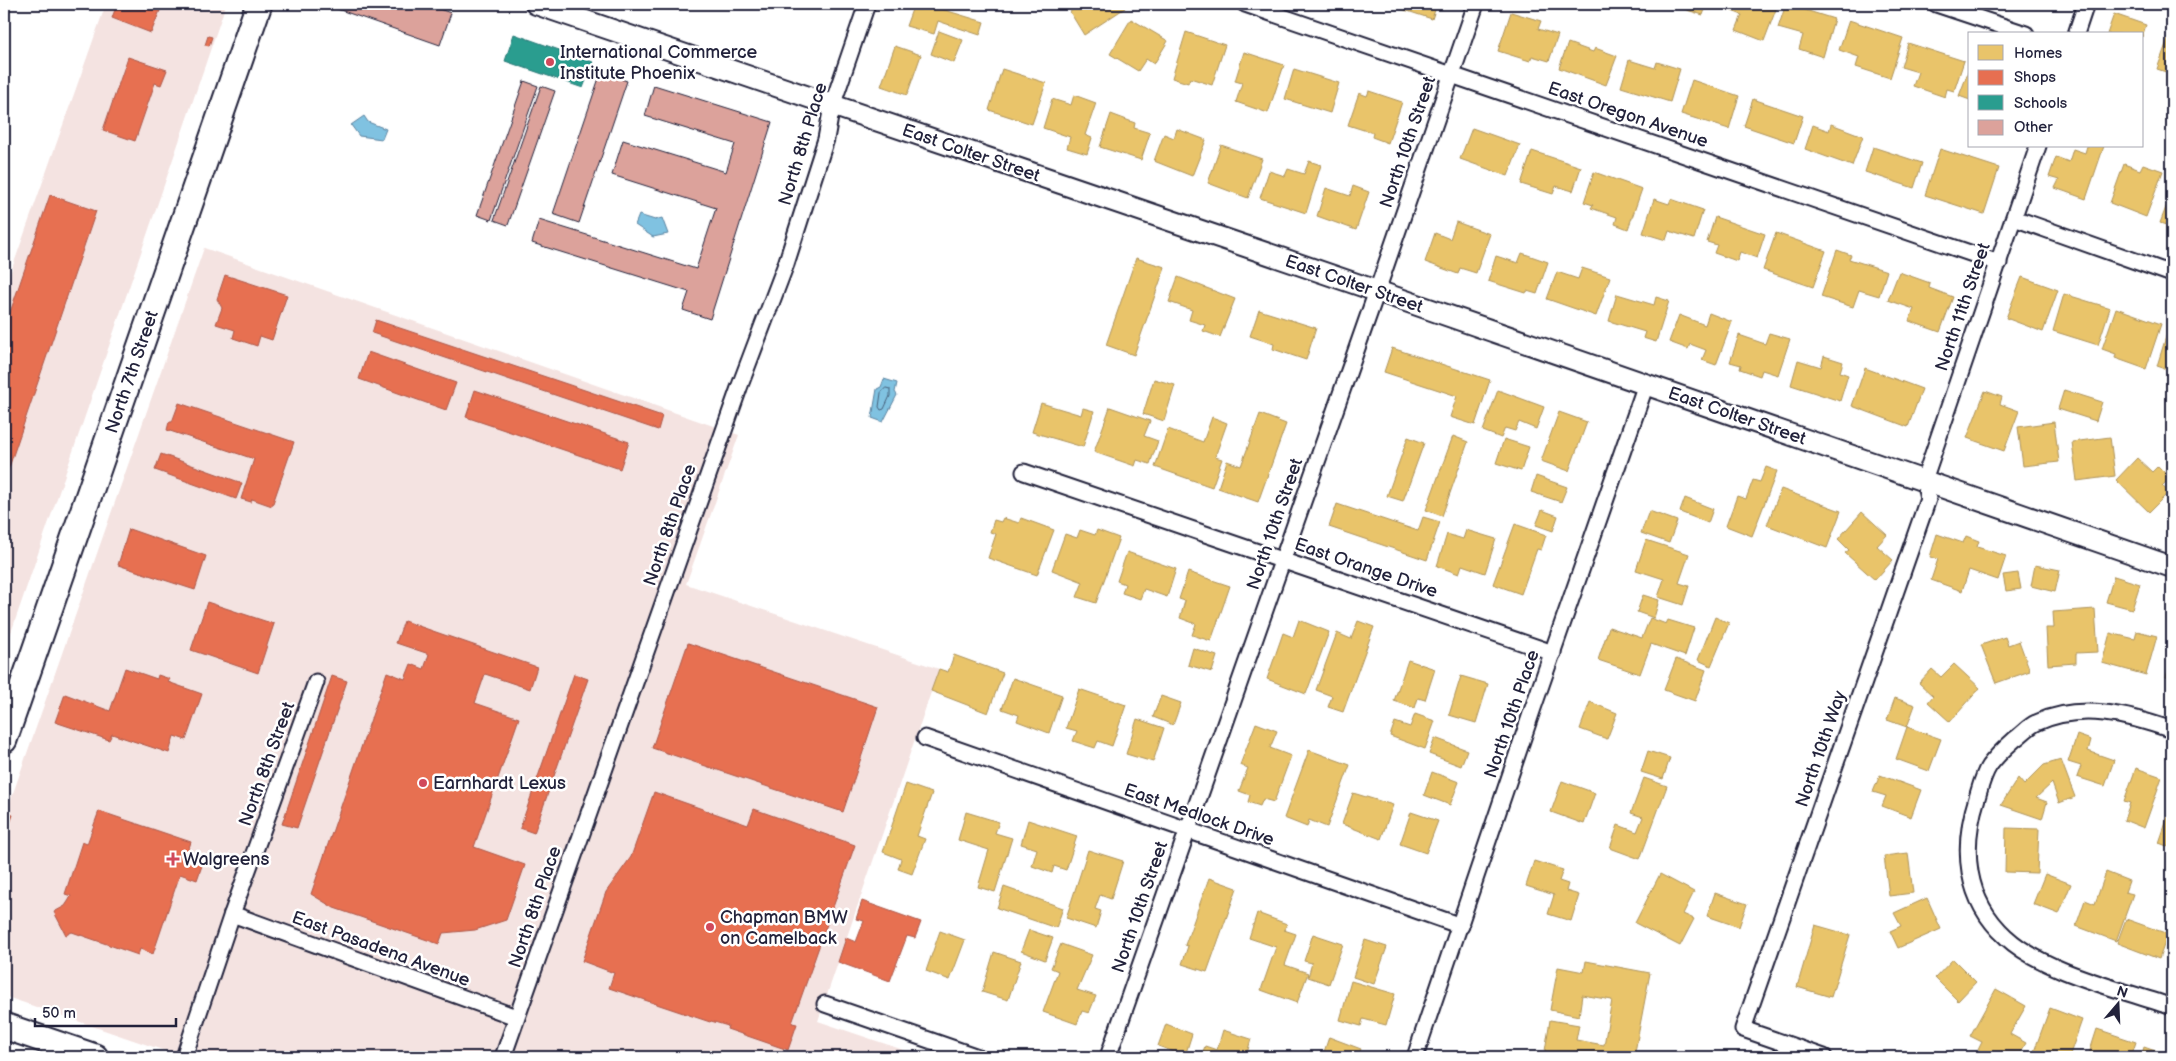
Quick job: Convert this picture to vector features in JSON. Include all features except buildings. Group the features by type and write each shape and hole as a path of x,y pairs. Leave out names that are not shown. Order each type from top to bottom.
{"main road":[{"name":"North 7th Street","path":"4,740 259,4"},
{"path":"4,1026 95,1057"}],"street":[{"name":"East Colter Street","path":"536,4 1377,291 2172,566"},
{"name":"North 8th Place","path":"502,1057 739,388 786,264 826,138 832,106 867,4"},
{"name":"East Oregon Avenue","path":"1245,4 1452,73 1998,263"},
{"name":"North 10th Street","path":"1108,1057 1476,4"},
{"path":"1936,4 2020,32"},
{"path":"2077,32 2086,4"},
{"name":"North 11th Street","path":"1924,480 2037,148"},
{"path":"2014,218 2172,274"},
{"name":"North 10th Place","path":"1415,1057 1646,384"},
{"name":"East Orange Drive","path":"1024,472 1553,653"},
{"name":"North 10th Way","path":"1824,1057 1742,1029 1928,499 1924,480"},
{"name":"North 8th Street","path":"184,1057 232,914 316,682"},
{"path":"2172,730 2113,714 2087,712 2060,716 2035,723 2004,749 1989,767 1970,817 1967,839 1969,867 1974,892 1986,915 2005,937 2032,956 2056,968 2172,1007"},
{"name":"East Medlock Drive","path":"925,738 1461,926"},
{"name":"East Pasadena Avenue","path":"232,914 516,1017"},
{"path":"825,1004 978,1057"}],"shaded area":[{"path":"106,4 226,4 4,653 4,291"},
{"path":"204,248 739,435 686,584 939,669 818,1021 924,1057 183,1057 4,996 4,819"}],"water":[{"path":"364,116 368,122 386,129 382,139 359,136 351,125"},
{"path":"639,215 655,220 662,218 668,234 653,237 635,225"},
{"path":"884,379 897,383 895,392 897,395 883,422 872,418 877,389 881,387"}],"place":[{"name":"International Commerce Institute Phoenix","path":"550,62"},
{"name":"Earnhardt Lexus","path":"423,783"},
{"name":"Walgreens","path":"173,859"},
{"name":"Chapman BMW on Camelback","path":"710,927"}]}
